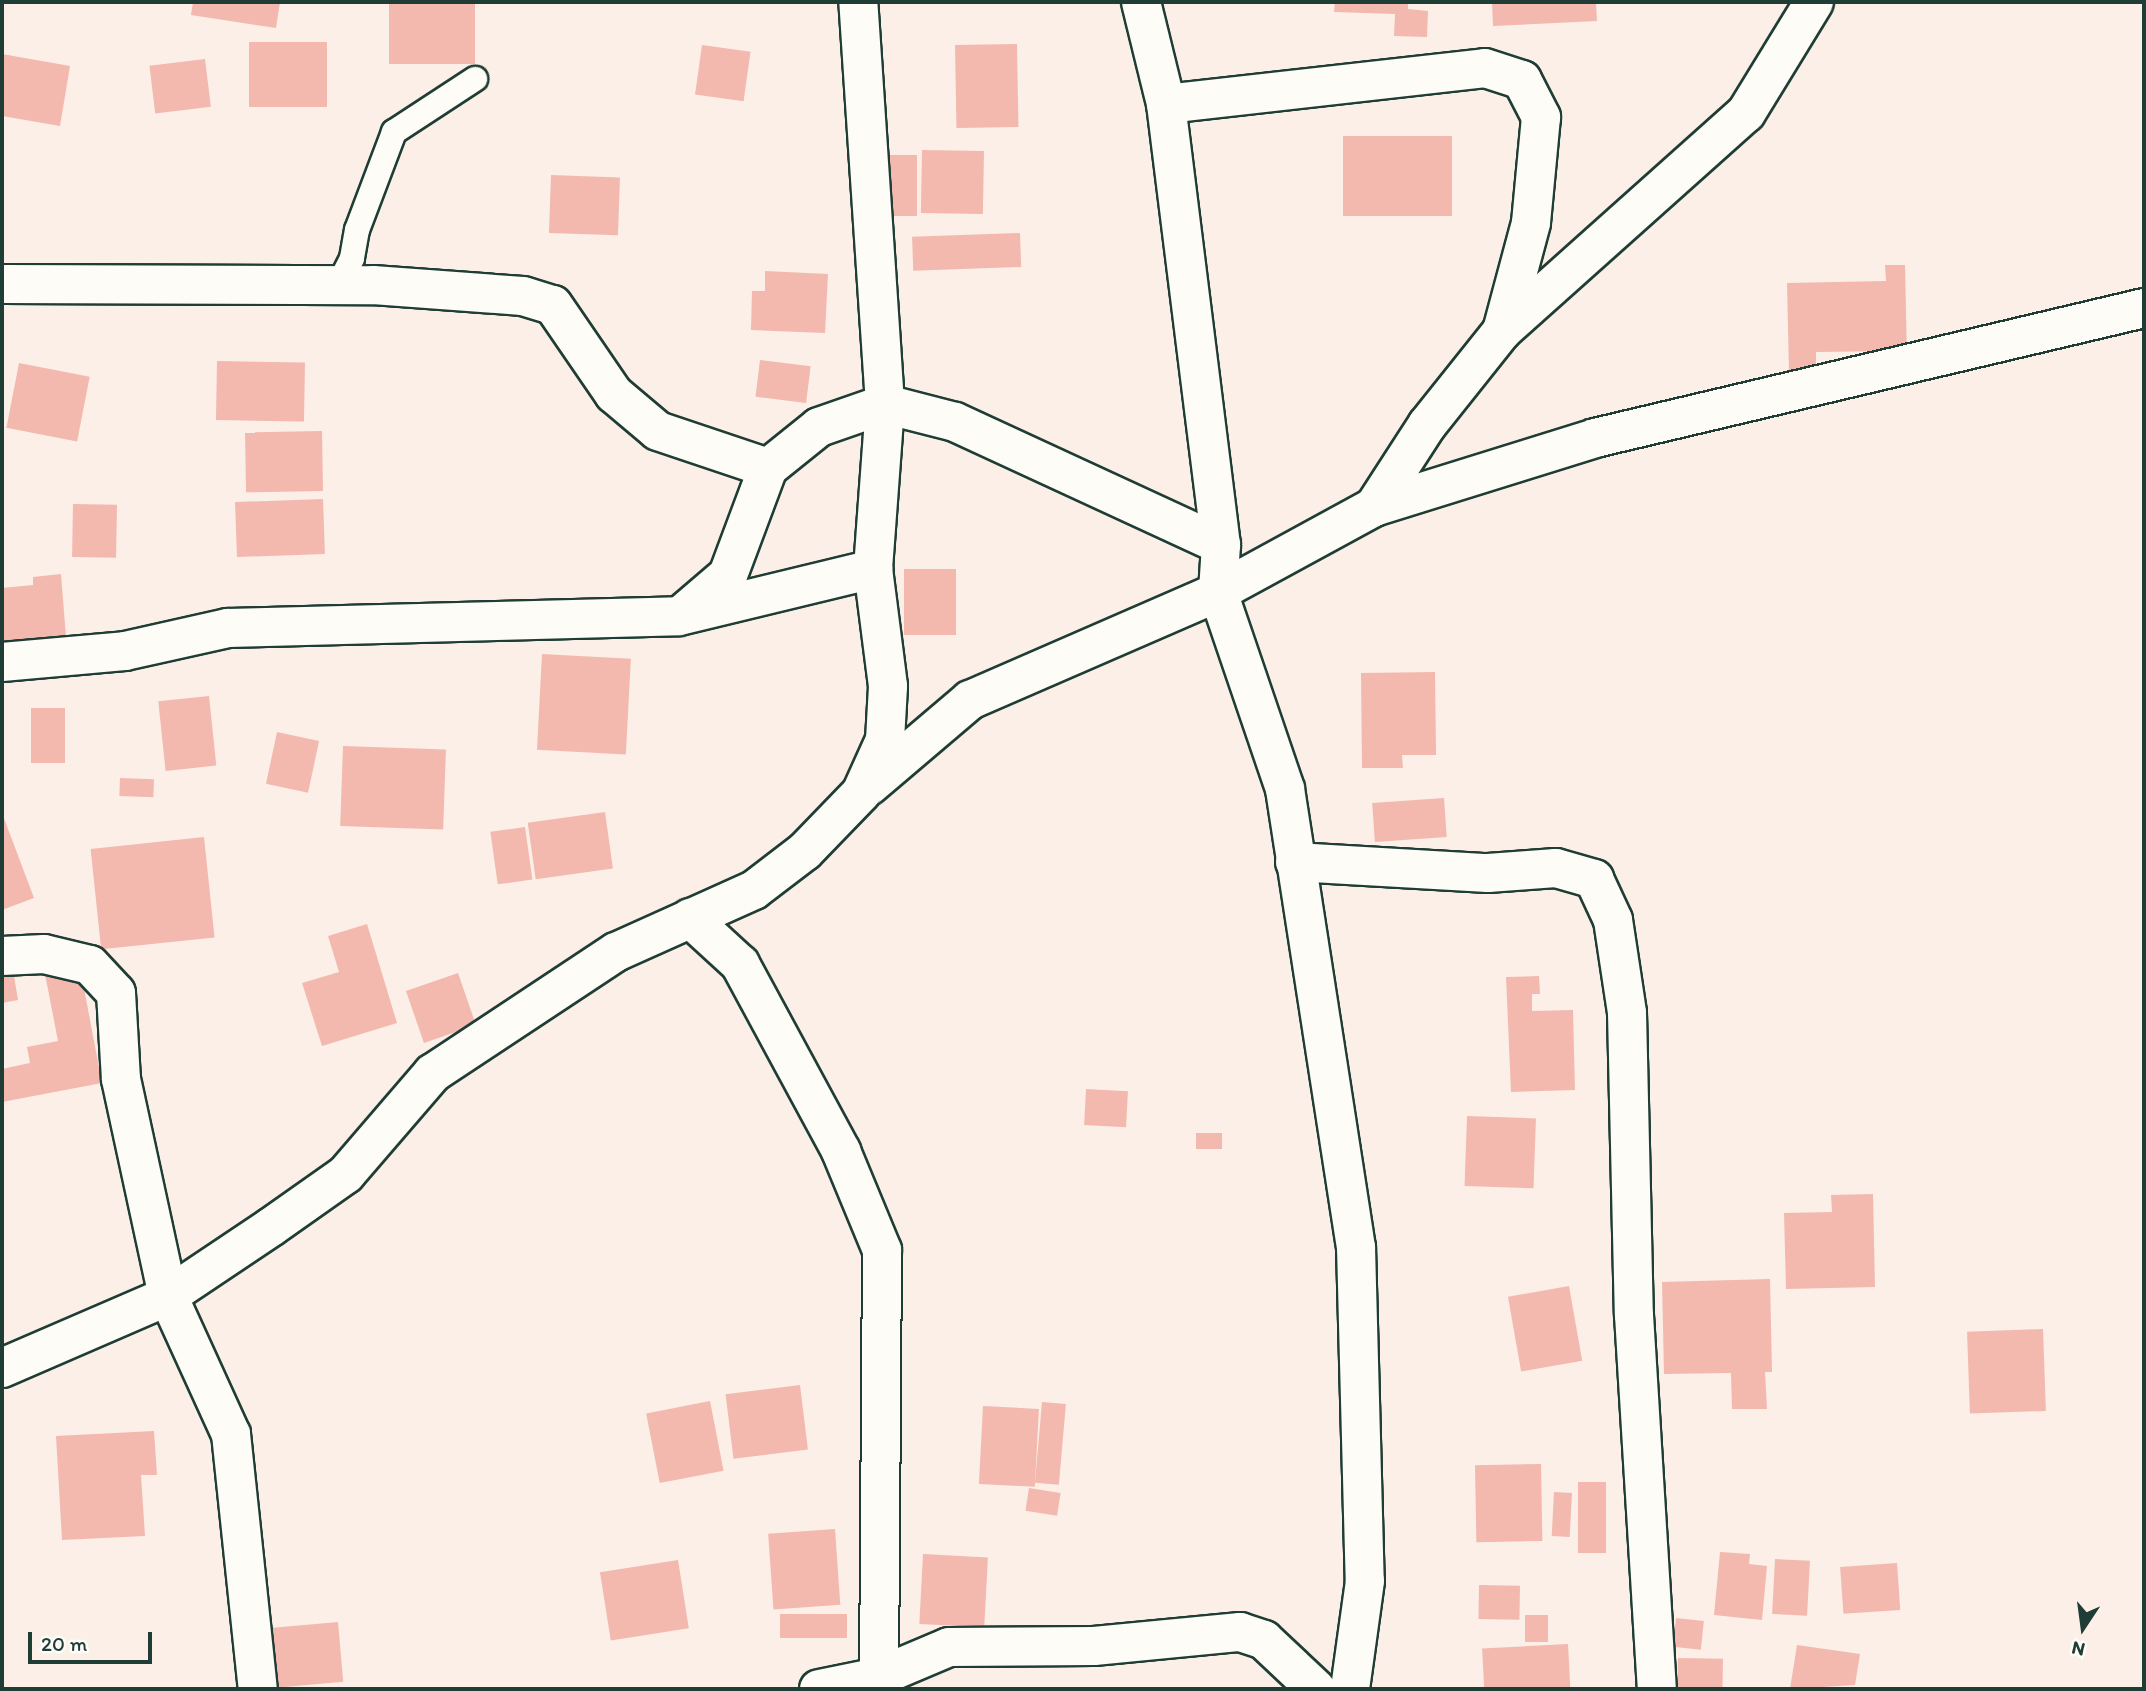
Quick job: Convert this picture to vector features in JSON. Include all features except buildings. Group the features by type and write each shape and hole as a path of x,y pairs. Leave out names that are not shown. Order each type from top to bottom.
{"street":[{"path":"858,2 886,404 873,569 888,686 885,740 861,793"},
{"path":"1142,2 1166,104 1221,545 1218,592 1285,789 1356,1247 1366,1581 1350,1689"},
{"path":"1374,507 1427,425 1502,331 1746,113 1814,2"},
{"path":"1166,104 1485,68 1522,80 1541,117 1531,223 1502,331"},
{"path":"2,284 156,281 338,286 523,296 553,305 614,394 658,431 768,468"},
{"path":"2,1368 168,1296 346,1174 433,1073 616,952 754,890 805,851 861,793 970,700 1218,592 1374,507 1595,438 2144,308"},
{"path":"679,616 728,575 768,468 819,427 886,404 955,422 1221,545"},
{"path":"2,662 125,651 228,628 679,616 873,569"},
{"path":"1295,862 1488,873 1556,868 1594,879 1613,920 1627,1013 1634,1315 1657,1689"},
{"path":"690,918 740,964 841,1150 882,1250 879,1683"},
{"path":"2,956 44,954 90,965 116,993 121,1079 168,1296 231,1434 258,1689"},
{"path":"819,1689 879,1683 949,1647 1094,1646 1240,1632 1264,1640 1316,1689"}],"lane":[{"path":"338,286 352,258 357,230 394,132 475,79"}]}
